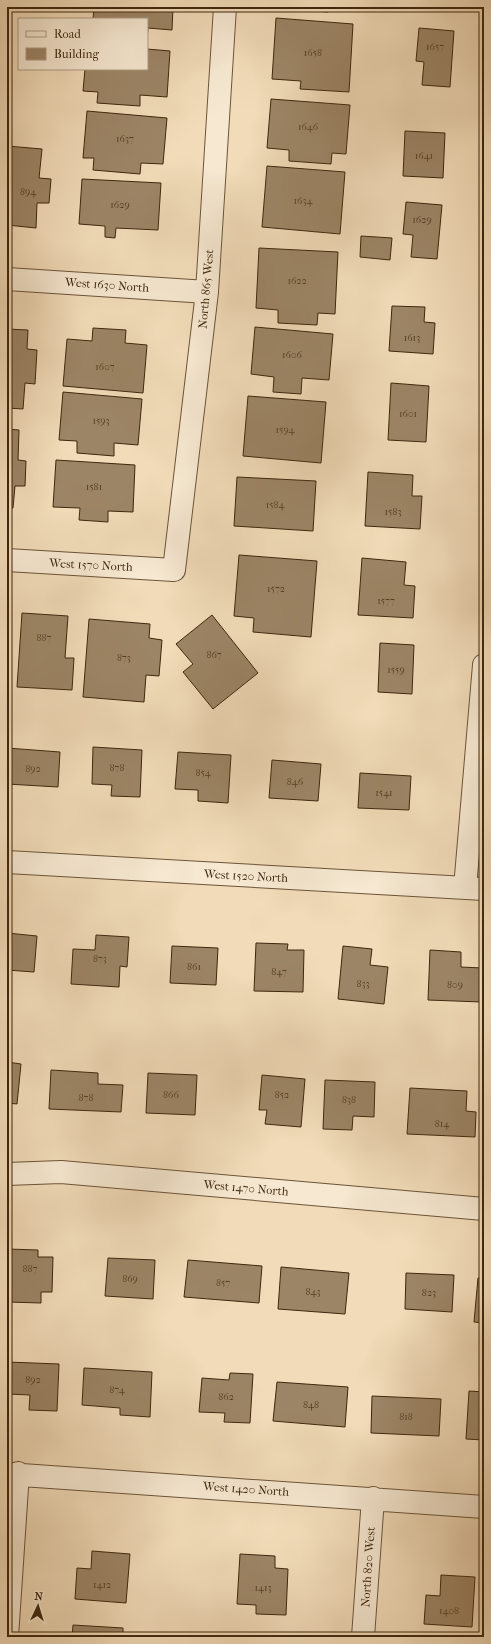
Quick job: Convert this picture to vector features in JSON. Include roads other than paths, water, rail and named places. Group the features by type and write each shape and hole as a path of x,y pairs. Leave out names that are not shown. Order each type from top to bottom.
{"street":[{"name":"North 865 West","path":"174,570 207,292 225,7"},
{"name":"West 1630 North","path":"7,279 207,292"},
{"name":"West 1570 North","path":"7,560 174,570"},
{"path":"475,889 484,665"},
{"name":"West 1520 North","path":"7,862 475,889"},
{"name":"West 1470 North","path":"7,1174 60,1172 484,1208"},
{"path":"7,1637 12,1473"},
{"name":"West 1420 North","path":"12,1473 484,1507"},
{"name":"North 820 West","path":"363,1637 373,1498"}]}
